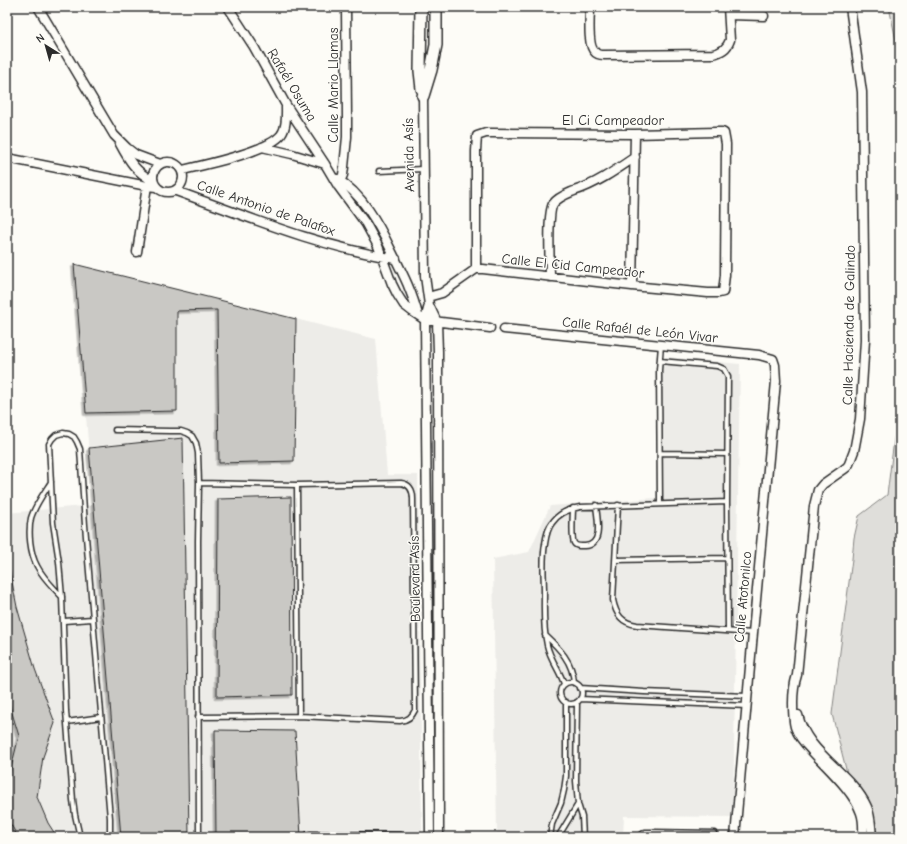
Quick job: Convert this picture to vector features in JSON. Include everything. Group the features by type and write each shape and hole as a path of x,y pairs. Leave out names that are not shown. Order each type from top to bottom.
{"street":[{"path":"38,7 126,156 136,169 152,185 165,193 171,193 181,187 184,176 182,170 178,165 172,162 160,164 155,169 153,175 152,185 137,252"},
{"name":"Rafaél Osuma","path":"228,7 254,47 286,105 333,176 355,194 374,219 396,259 411,291 418,315"},
{"name":"Calle Mario Llamas","path":"340,183 344,167 348,117 346,7"},
{"path":"421,7 420,71 423,96"},
{"name":"Avenida Asís","path":"425,320 428,301 425,276 423,96 435,51 436,7"},
{"path":"590,7 591,47 597,54 604,55 718,53 726,48 730,40 728,11 764,16"},
{"name":"Calle Hacienda de Galindo","path":"850,7 862,92 865,340 860,419 854,451 849,464 823,484 818,490 814,506 797,675 799,680 798,714 800,725 805,734 855,800 861,812 863,821 863,837"},
{"path":"182,170 215,162 262,147 274,141 281,135 284,129 286,122 286,105"},
{"name":"El Ci Campeador","path":"476,269 477,136 486,133 635,134 716,132 724,133 726,144 725,283 723,292"},
{"path":"632,286 635,134"},
{"path":"114,135 136,155 160,164"},
{"path":"262,147 326,164"},
{"path":"550,277 550,222 553,204 559,198 604,178 635,157"},
{"path":"7,158 152,185"},
{"name":"Rafaél Osuma","path":"340,183 378,246 392,284 401,301 404,305 425,320"},
{"name":"Calle Antonio de Palafox","path":"176,191 311,239 396,259"},
{"path":"428,301 476,269"},
{"name":"Calle El Cid Campeador","path":"476,269 632,286 719,294 723,292"},
{"name":"Avenida Asís","path":"428,301 437,322"},
{"path":"425,320 490,328"},
{"name":"Boulevard Asís","path":"425,320 430,837"},
{"name":"Boulevard Asís","path":"437,322 439,837"},
{"name":"Calle Rafaél de León Vivar","path":"504,329 758,355 773,359"},
{"name":"Calle Atotonilco","path":"735,837 776,382 775,365 773,359"},
{"path":"426,410 438,409"},
{"path":"427,479 438,478"},
{"path":"429,668 439,667"},
{"name":"Calle Hacienda de Galindo","path":"829,765 856,789 862,799 870,818 872,837"}],"lane":[{"path":"379,171 424,169"},
{"path":"660,504 661,345"},
{"path":"660,361 717,366 721,367 727,372 728,631"},
{"path":"115,430 170,430 188,433 192,436 196,443 198,453 199,483 199,837"},
{"path":"80,837 73,800 67,722 64,621 59,562 53,523 49,444 52,439 62,433 74,437 80,449 92,619 110,818 110,837"},
{"path":"660,453 727,454"},
{"path":"51,482 37,504 31,518 30,535 32,552 37,566 62,598"},
{"path":"198,717 299,716 400,721 409,719 414,714 415,710 414,499 410,486 401,483 297,485 199,483"},
{"path":"297,485 299,716"},
{"path":"564,684 561,675 550,655 545,634 544,556 547,533 551,524 558,517 573,508 580,506 727,502"},
{"path":"573,508 572,528 574,543 580,547 589,546 594,544 598,531 596,505"},
{"path":"618,505 613,600 618,615 624,621 637,625 753,633"},
{"path":"615,560 727,558"},
{"path":"64,621 92,619"},
{"path":"545,634 560,650 572,668 574,683"},
{"path":"747,706 578,700 570,703 563,700 560,690 564,684 574,683 580,688 748,696"},
{"path":"580,688 582,691 578,700 576,782 578,804 582,817 583,837"},
{"path":"643,702 644,692"},
{"path":"550,837 552,824 561,803 566,776 566,702"},
{"path":"67,722 101,717"},
{"path":"558,837 578,804"},
{"path":"638,837 645,832 714,833"},
{"path":"304,837 308,834 326,834 400,835 406,837"}],"shaded area":[{"path":"889,7 900,7 900,143 899,55"},
{"path":"74,264 376,339 387,475 418,475 422,837 7,837 7,513 93,505"},
{"path":"656,356 740,364 733,817 624,816 623,837 497,837 493,559 529,552 550,506 656,498"},
{"path":"900,393 900,837 875,837 875,826 865,793 848,777 832,714 854,538 859,516 887,495"}],"building":[{"path":"74,264 296,319 294,461 219,463 217,310 177,311 177,411 86,413"},
{"path":"183,438 189,837 121,837 89,448"},
{"path":"291,497 292,695 217,697 218,499"},
{"path":"7,557 17,607 35,669 55,723 43,757 37,797 48,823 57,837 18,837 10,823 8,780 19,736 9,703 7,701"},
{"path":"215,730 295,731 301,837 216,837"}],"tunnel":[{"path":"216,837 271,835 277,837"}]}
